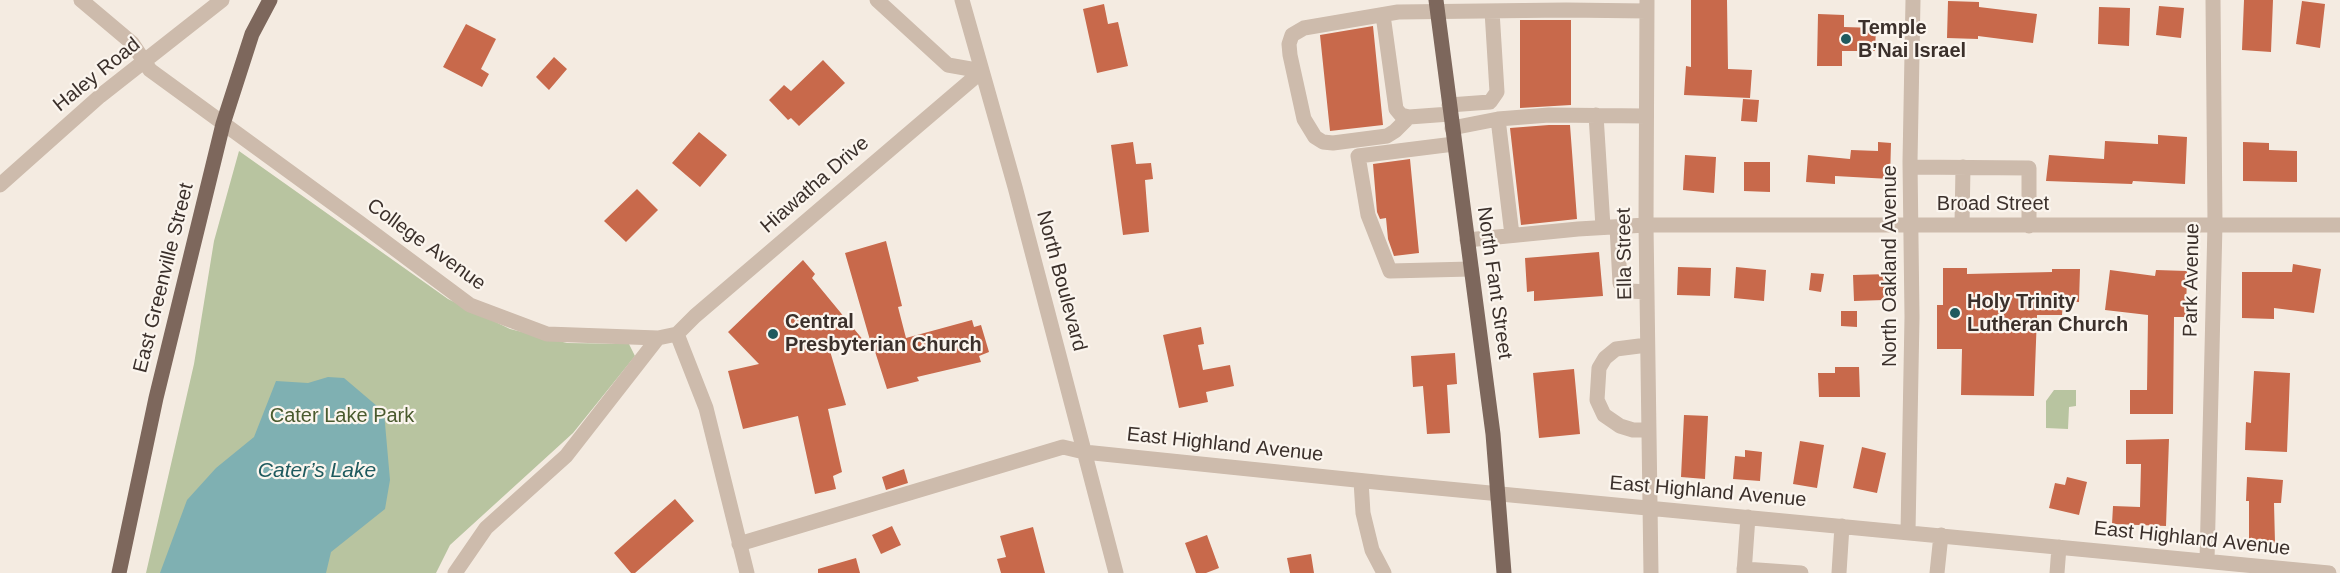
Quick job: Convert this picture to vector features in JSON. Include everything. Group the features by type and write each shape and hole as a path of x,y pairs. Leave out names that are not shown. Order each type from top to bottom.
{"main road":[{"name":"East Greenville Street","path":"119,573 156,398 223,124 252,34 270,0"},
{"name":"North Fant Street","path":"1436,6 1493,434 1504,573"}],"street":[{"name":"College Avenue","path":"81,0 132,43 150,70 470,306 547,334 658,338 677,334"},
{"name":"Haley Road","path":"0,184 100,96 145,63 222,0"},
{"path":"877,0 948,65 982,71"},
{"name":"North Boulevard","path":"962,0 1015,187 1116,573"},
{"name":"North Oakland Avenue","path":"1908,532 1913,0"},
{"name":"Park Avenue","path":"2207,561 2215,224 2213,0"},
{"path":"1409,117 1387,136 1333,143 1323,142 1315,137 1304,119 1290,55 1289,44 1292,35 1304,28 1436,6 1492,11 1647,6"},
{"name":"Ella Street","path":"1647,6 1646,225 1651,573"},
{"path":"1450,116 1490,102 1497,92 1492,11"},
{"path":"1383,15 1396,109 1401,116 1498,118 1549,115 1646,116"},
{"name":"Hiawatha Drive","path":"677,334 703,309 982,71"},
{"path":"1596,115 1610,227 1620,283 1631,291 1647,292"},
{"path":"1498,118 1512,235"},
{"path":"1454,144 1358,156 1368,215 1390,271 1471,269"},
{"path":"1910,167 2030,168 2029,226"},
{"path":"1962,224 1963,167"},
{"name":"Broad Street","path":"1467,240 1646,225 2340,225"},
{"path":"677,334 706,408 747,573"},
{"path":"455,573 486,528 566,456 658,338"},
{"path":"1647,345 1616,349 1605,358 1599,368 1597,400 1604,416 1620,426 1634,430 1649,430"},
{"name":"East Highland Avenue","path":"739,544 1064,447 1084,452 1361,481 2329,573"},
{"path":"1361,481 1363,513 1372,550 1384,573"},
{"path":"1748,517 1744,571 1801,573"},
{"path":"1839,573 1842,526"},
{"path":"1937,573 1941,535"},
{"path":"2056,573 2058,547"}],"green space":[{"name":"Cater Lake Park","path":"239,151 448,299 510,329 567,343 629,344 635,356 573,433 450,545 436,573 146,573 194,364 214,241"},
{"path":"2054,390 2076,390 2076,406 2069,407 2068,429 2046,428 2046,401"}],"water":[{"name":"Cater’s Lake","path":"328,377 344,378 384,412 390,480 385,509 331,552 326,573 160,573 187,500 216,468 254,437 276,381 308,383"}],"building":[{"path":"1691,0 1727,0 1728,69 1752,70 1750,98 1684,95 1686,66 1691,67"},
{"path":"2244,0 2273,0 2271,52 2242,50"},
{"path":"1948,1 1979,2 1979,7 2037,14 2033,43 1978,36 1978,39 1947,38"},
{"path":"2302,1 2325,4 2320,48 2296,44"},
{"path":"1104,4 1108,24 1118,22 1128,66 1097,73 1083,9"},
{"path":"2159,6 2184,8 2181,38 2156,35"},
{"path":"2099,7 2130,8 2129,46 2098,44"},
{"name":"Temple B'Nai Israel","path":"1818,14 1844,15 1844,27 1876,28 1875,51 1842,51 1842,66 1817,66"},
{"path":"1520,20 1571,20 1571,105 1520,108"},
{"path":"466,24 496,39 481,69 489,74 482,87 443,67"},
{"path":"1373,26 1383,125 1330,131 1320,35"},
{"path":"554,57 567,69 549,90 536,77"},
{"path":"823,60 845,83 799,126 791,118 788,120 769,100 784,85 791,91"},
{"path":"1743,99 1759,100 1757,122 1741,121"},
{"path":"1570,125 1577,219 1521,225 1510,128"},
{"path":"699,132 727,155 700,187 672,163"},
{"path":"2158,135 2187,137 2185,184 2133,181 2132,184 2046,181 2049,155 2104,159 2105,141 2158,144"},
{"path":"1133,142 1136,164 1151,163 1153,179 1145,180 1149,232 1123,235 1111,145"},
{"path":"1878,142 1891,143 1890,179 1835,176 1835,184 1806,182 1808,155 1850,159 1851,150 1878,151"},
{"path":"2243,142 2269,143 2269,150 2297,151 2297,182 2243,181"},
{"path":"1685,155 1716,157 1714,193 1683,190"},
{"path":"1410,159 1419,253 1394,256 1388,239 1386,218 1380,219 1377,212 1373,164"},
{"path":"1744,162 1770,162 1770,192 1744,191"},
{"path":"637,189 658,210 626,242 604,221"},
{"path":"886,241 902,306 898,307 906,338 972,320 974,327 981,325 989,352 979,356 981,362 917,377 919,381 887,389 845,253"},
{"path":"1599,252 1603,296 1534,301 1534,291 1527,292 1525,258"},
{"path":"803,260 815,274 812,278 864,341 830,351 846,405 828,409 842,472 833,476 836,489 815,494 798,416 743,429 728,371 759,364 728,332"},
{"path":"2293,264 2321,269 2314,313 2274,308 2274,319 2242,318 2242,272 2292,272"},
{"path":"1678,267 1711,268 1710,296 1677,295"},
{"path":"1736,267 1766,270 1764,301 1734,298"},
{"path":"1943,268 1967,268 1967,274 2080,269 2079,302 2063,302 2062,315 2037,315 2034,396 1961,395 1962,349 1937,349 1937,305 1943,305"},
{"path":"2110,270 2155,276 2156,270 2187,271 2186,317 2174,317 2173,414 2130,414 2130,390 2147,390 2148,315 2105,310"},
{"path":"1811,273 1824,274 1821,292 1809,290"},
{"path":"1889,274 1889,288 1883,288 1884,300 1854,301 1853,275"},
{"path":"1841,311 1857,311 1857,327 1841,326"},
{"path":"1201,327 1204,344 1198,345 1203,370 1230,365 1234,386 1206,392 1208,402 1179,408 1163,335"},
{"path":"1455,353 1457,384 1447,385 1450,433 1427,434 1423,386 1413,387 1411,356"},
{"path":"1835,367 1859,367 1860,397 1819,397 1818,373 1835,373"},
{"path":"1574,369 1580,434 1539,438 1533,373"},
{"path":"2254,371 2290,373 2287,452 2245,450 2246,422 2251,423"},
{"path":"1684,415 1708,416 1705,479 1681,477"},
{"path":"2169,439 2166,526 2112,524 2113,506 2140,507 2141,464 2126,464 2126,440"},
{"path":"1800,441 1824,445 1817,488 1793,484"},
{"path":"1862,447 1886,453 1877,493 1853,488"},
{"path":"1745,450 1762,452 1760,481 1733,479 1735,456 1745,457"},
{"path":"904,469 908,483 886,490 882,477"},
{"path":"2067,477 2087,482 2079,515 2049,508 2055,483 2065,485"},
{"path":"2247,477 2283,480 2281,503 2274,503 2275,543 2249,544"},
{"path":"675,499 694,521 635,573 631,573 614,553"},
{"path":"892,526 901,545 881,554 872,535"},
{"path":"1033,527 1045,573 1001,573 997,559 1006,557 1000,536"},
{"path":"1207,535 1219,568 1206,573 1196,573 1185,543"},
{"path":"1311,554 1314,573 1290,573 1287,558"},
{"path":"856,558 860,573 818,573 818,569"}],"place":[{"name":"Temple B'Nai Israel","path":"1846,39"},
{"name":"Holy Trinity Lutheran Church","path":"1955,313"},
{"name":"Central Presbyterian Church","path":"773,334"}]}
